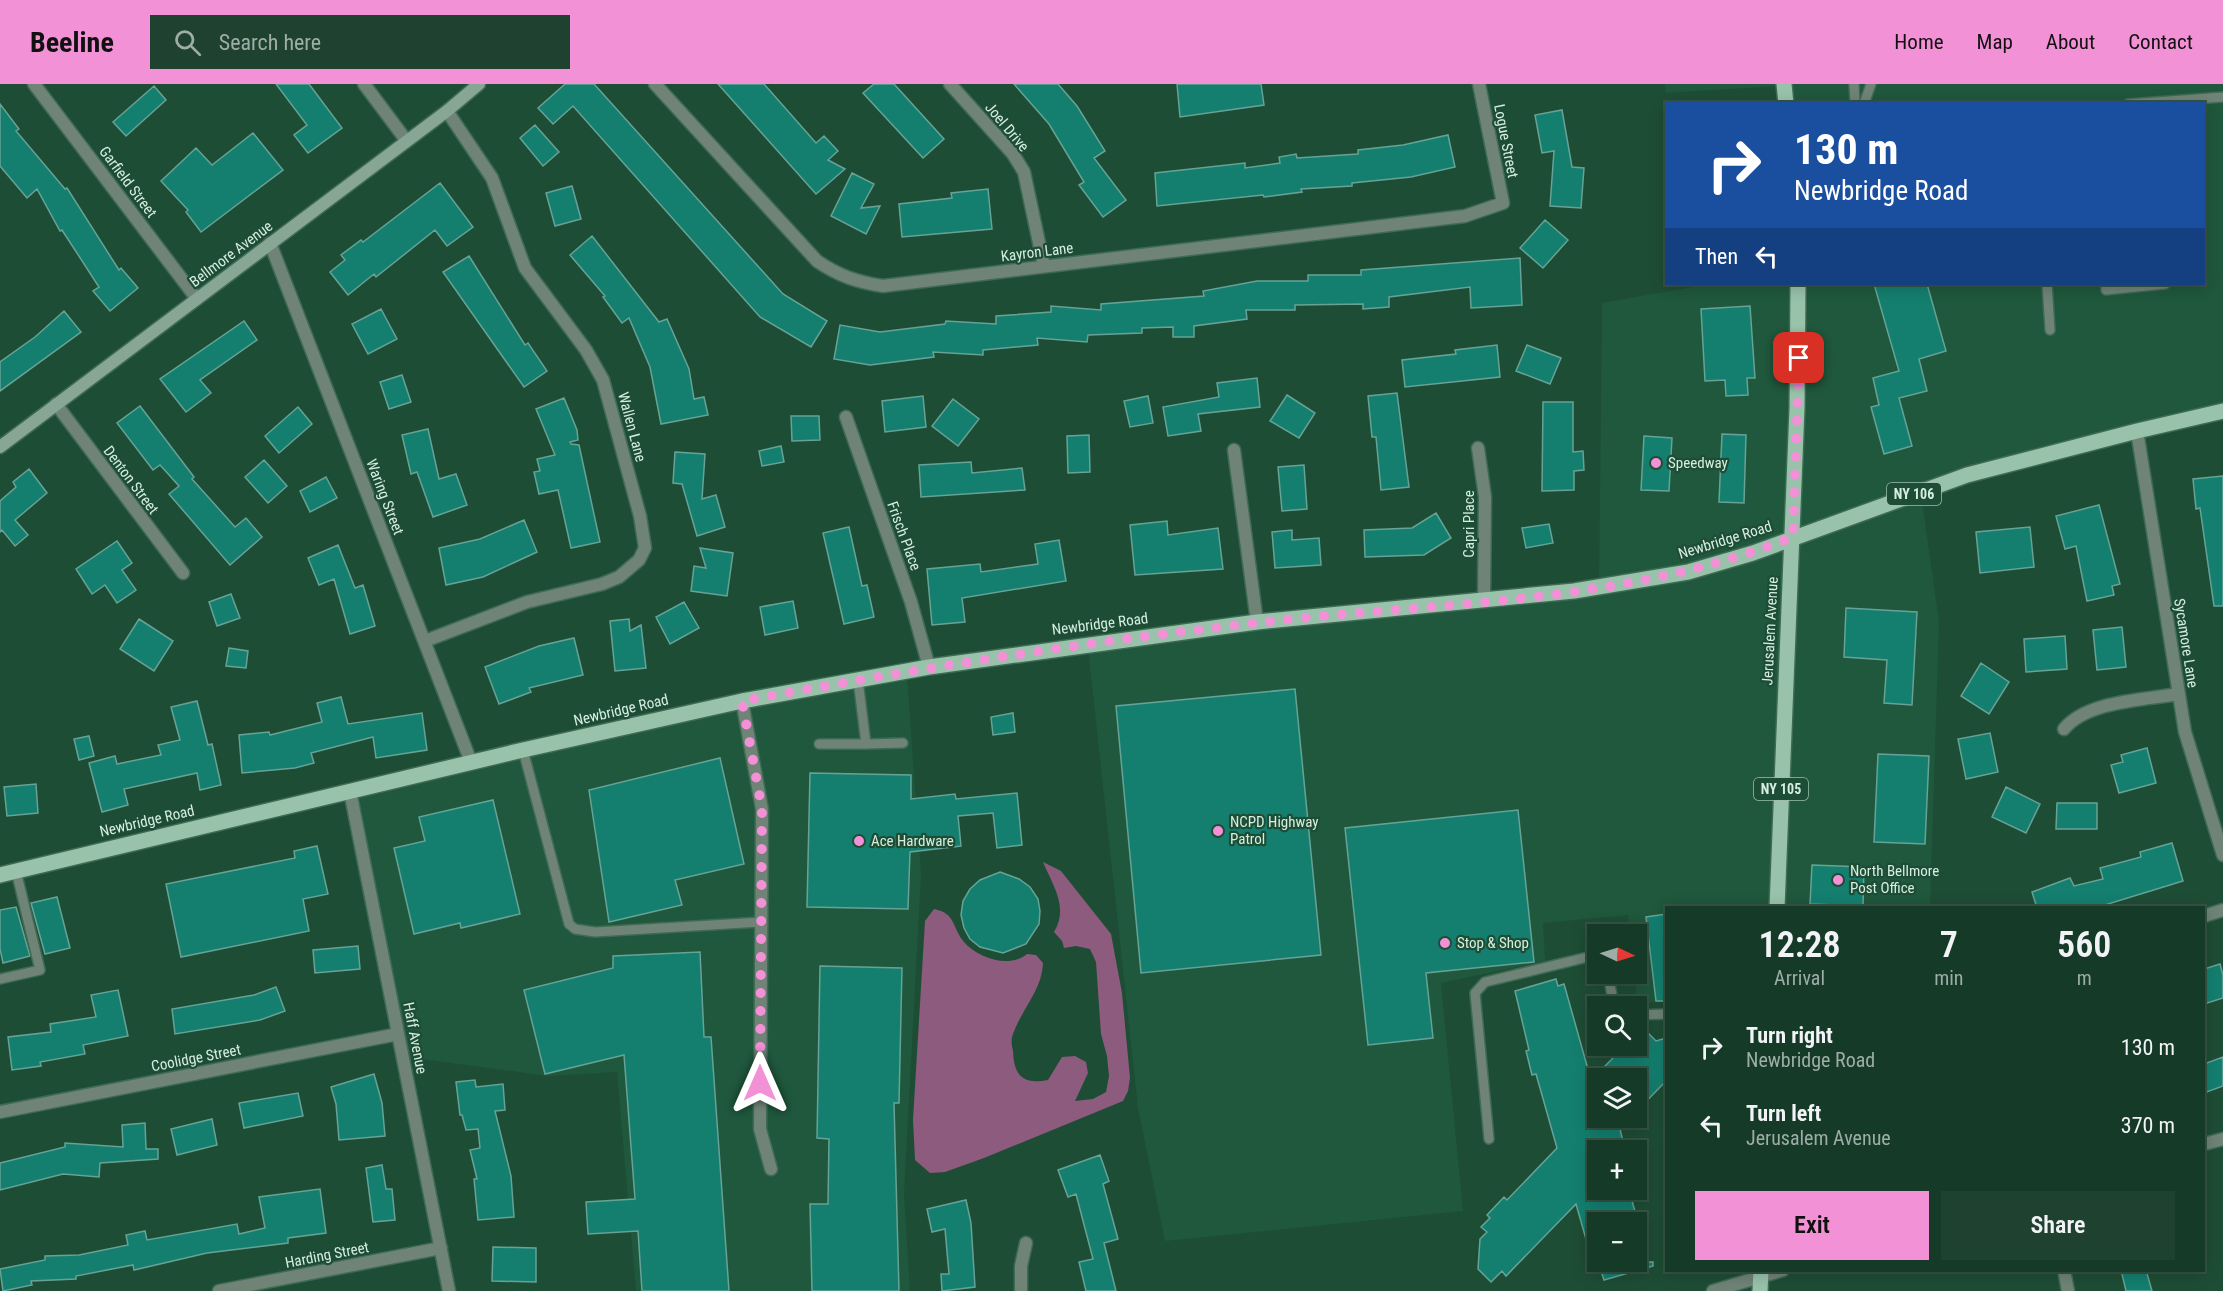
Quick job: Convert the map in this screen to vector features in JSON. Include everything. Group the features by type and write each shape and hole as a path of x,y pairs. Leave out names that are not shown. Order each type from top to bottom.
{"main road":[{"name":"Bellmore Avenue","path":"0,447 447,111 479,84"},
{"path":"1784,84 1786,102"},
{"name":"Jerusalem Avenue","path":"1777,906 1793,537 1799,348 1798,285"},
{"name":"Newbridge Road","path":"0,875 523,750 742,701 929,667 1257,622 1574,591 1688,572 1752,553 1967,475 2137,430 2223,411"}],"street":[{"name":"Garfield Street","path":"34,84 197,298"},
{"path":"364,84 406,140"},
{"name":"Kayron Lane","path":"655,84 817,261 838,275 855,282 883,286 1465,216 1503,203"},
{"name":"Joel Drive","path":"950,84 1013,154 1024,172 1044,266"},
{"name":"Logue Street","path":"1479,84 1503,203"},
{"name":"Wallen Lane","path":"425,642 527,602 619,578 639,560 645,548 640,516 603,380 586,350 525,268 492,178 447,111"},
{"name":"Waring Street","path":"270,243 471,762"},
{"name":"Denton Street","path":"56,405 183,573"},
{"name":"Frisch Place","path":"846,417 911,602 929,667"},
{"name":"Sycamore Lane","path":"2137,430 2185,732 2223,855"},
{"name":"Capri Place","path":"1478,447 1485,497 1484,600"},
{"path":"1234,450 1257,622"},
{"path":"2064,729 2071,720 2091,709 2178,694"},
{"path":"742,701 762,809 760,1129 771,1169"},
{"name":"Haff Avenue","path":"350,791 449,1291"},
{"path":"2205,916 2223,910"},
{"name":"Coolidge Street","path":"0,1112 398,1034"},
{"path":"2205,1144 2223,1139"},
{"path":"1021,1291 1021,1266 1026,1243"},
{"name":"Harding Street","path":"219,1291 441,1248"},
{"path":"1713,1291 1760,1280 1779,1272"},
{"path":"2064,1272 2068,1291"}],"lane":[{"path":"1854,84 1855,102"},
{"path":"1865,102 1871,84"},
{"path":"2167,102 2223,97"},
{"path":"2047,285 2050,330"},
{"path":"2106,285 2106,290 2155,285"},
{"path":"858,680 866,744"},
{"path":"819,744 903,743"},
{"path":"523,750 569,924 575,929 596,932 761,922"},
{"path":"0,979 40,970 16,871"},
{"path":"1489,1140 1475,993 1485,982 1587,956"},
{"path":"1647,1015 1665,1014"}],"shaded area":[{"path":"1665,84 1778,84 1778,86 1666,93"},
{"path":"1784,84 2223,84 2223,412 1921,494 1939,622 1930,906 1665,906 1665,1001 1647,1002 1647,996 1636,996 1635,984 1647,984 1647,924 1629,924 1628,915 1543,923 1545,961 1441,983 1463,1211 1165,1241 1138,1108 1088,648 1599,590 1602,303 1704,285 2205,285 2205,102 1786,102"},
{"path":"907,675 921,875 904,1194 910,1291 636,1291 617,1072 548,1076 407,1057 354,795 518,754"},
{"path":"1043,862 1061,871 1111,934 1122,993 1130,1078 1128,1091 1123,1101 984,1158 945,1172 930,1173 915,1160 913,1120 925,921 934,909 946,914 964,942 985,957 1012,961 1027,954 1036,955 1043,963 1039,983 1012,1037 1015,1067 1022,1077 1032,1081 1048,1080 1062,1057 1075,1056 1086,1062 1088,1073 1075,1101 1093,1099 1106,1092 1109,1076 1101,1034 1096,962 1090,949 1076,946 1064,948 1062,941 1054,932 1060,914 1060,905"}],"building":[{"path":"276,84 309,84 342,128 308,153 294,135 307,125"},
{"path":"565,84 594,84 783,294 827,321 811,347 760,317 573,106 553,124 538,108"},
{"path":"718,84 764,84 816,143 824,136 838,151 828,160 845,169 816,194"},
{"path":"874,84 894,84 944,139 923,158 863,93"},
{"path":"1014,84 1058,84 1077,106 1105,151 1094,158 1126,200 1103,217 1079,185 1084,182 1049,124"},
{"path":"1177,84 1261,84 1264,105 1180,117"},
{"path":"154,86 166,100 126,136 113,122"},
{"path":"0,104 19,129 16,131 65,189 67,188 119,270 121,268 138,288 110,311 93,291 99,287 62,230 60,231 37,189 27,198 0,166"},
{"path":"1562,110 1572,167 1584,168 1581,208 1550,206 1554,151 1542,153 1535,115"},
{"path":"535,125 559,152 543,166 520,138"},
{"path":"253,133 283,170 201,232 186,212 188,210 161,181 196,148 212,165"},
{"path":"1448,135 1455,167 1411,177 1352,183 1352,186 1301,189 1302,192 1264,197 1263,195 1157,206 1155,173 1245,163 1245,168 1280,163 1279,157 1296,154 1297,158 1358,154 1358,150 1403,145"},
{"path":"852,173 874,184 861,208 880,206 866,234 831,216"},
{"path":"440,183 473,227 447,246 435,230 376,277 374,274 348,295 330,272 345,260 341,255 361,240 363,242"},
{"path":"572,186 581,219 555,226 546,193"},
{"path":"988,189 992,229 902,237 899,204 952,198 951,193"},
{"path":"1545,220 1568,240 1543,268 1520,248"},
{"path":"592,236 659,322 667,319 689,369 694,399 704,397 708,415 661,424 650,367 629,318 622,323 603,297 605,296 570,255"},
{"path":"469,256 525,345 528,343 547,371 524,387 443,272"},
{"path":"1520,258 1522,305 1471,308 1470,287 1389,297 1389,307 1363,309 1363,304 1295,305 1295,310 1246,310 1247,319 1194,326 1194,337 1173,337 1173,327 1142,328 1142,333 1088,335 1087,342 1037,338 1038,345 983,350 983,355 933,352 934,357 870,365 834,359 840,325 880,332 945,324 946,321 996,324 996,316 1051,312 1051,306 1101,310 1101,304 1204,296 1203,291 1257,281 1308,281 1308,275 1361,275 1361,270"},
{"path":"1874,285 1927,285 1946,351 1919,359 1927,391 1899,398 1912,446 1884,454 1871,407 1879,405 1873,378 1899,371"},
{"path":"1750,306 1755,378 1747,378 1748,395 1726,396 1725,380 1705,381 1701,309"},
{"path":"381,309 397,339 368,354 352,324"},
{"path":"64,311 81,332 0,391 0,362 35,337"},
{"path":"244,321 257,340 200,380 211,393 186,412 160,379"},
{"path":"1497,345 1500,377 1405,387 1402,360 1456,354 1455,350"},
{"path":"1527,345 1561,358 1550,384 1516,371"},
{"path":"402,375 411,402 389,409 380,382"},
{"path":"1257,378 1260,407 1198,414 1201,431 1168,436 1163,407 1219,397 1217,383"},
{"path":"1397,393 1409,487 1381,490 1376,437 1372,437 1368,396"},
{"path":"1287,395 1315,413 1299,438 1270,421"},
{"path":"923,396 926,427 885,432 882,401"},
{"path":"1148,396 1153,423 1130,427 1124,401"},
{"path":"564,398 577,430 578,440 570,442 579,445 600,542 571,548 558,490 539,494 534,472 540,471 537,459 555,455 536,409"},
{"path":"953,399 979,419 958,446 932,426"},
{"path":"1543,402 1573,402 1573,452 1583,451 1584,470 1574,471 1574,490 1542,491"},
{"path":"140,406 194,477 192,479 235,527 246,518 262,537 230,565 169,494 179,486 160,465 153,470 117,423"},
{"path":"298,407 312,424 279,453 265,436"},
{"path":"791,416 819,416 820,440 792,441"},
{"path":"428,429 439,479 456,474 467,505 433,517 417,472 411,474 402,435"},
{"path":"1722,434 1746,435 1744,503 1719,502"},
{"path":"1089,435 1090,472 1068,473 1067,436"},
{"path":"1644,436 1672,438 1669,491 1641,490"},
{"path":"781,446 784,462 762,466 759,451"},
{"path":"675,452 705,454 702,499 716,495 725,527 697,536 682,484 673,483"},
{"path":"264,460 287,486 268,503 245,477"},
{"path":"971,462 972,473 1022,468 1025,490 921,497 919,465"},
{"path":"1304,465 1307,509 1282,511 1278,467"},
{"path":"29,469 47,493 15,520 28,535 15,546 2,530 0,532 0,501 16,487 13,482"},
{"path":"2223,476 2223,606 2214,606 2200,508 2196,509 2193,479"},
{"path":"326,477 337,498 310,512 300,491"},
{"path":"2099,505 2120,584 2112,586 2114,595 2087,601 2076,546 2065,549 2056,516"},
{"path":"1436,513 1451,538 1424,555 1365,557 1364,530 1412,528"},
{"path":"524,520 537,552 483,577 446,585 439,548 480,539"},
{"path":"1167,521 1168,535 1218,528 1223,569 1135,575 1130,525"},
{"path":"1549,524 1553,543 1526,548 1522,528"},
{"path":"849,527 862,586 867,585 874,617 844,624 823,533"},
{"path":"2030,527 2034,567 1980,573 1976,532"},
{"path":"1292,530 1292,540 1319,538 1321,565 1275,568 1272,532"},
{"path":"1059,540 1066,581 962,598 965,622 932,625 927,569 980,564 981,572 1038,564 1035,544"},
{"path":"117,541 132,563 122,570 136,590 117,603 105,585 92,594 76,569"},
{"path":"338,545 355,588 363,585 375,626 350,634 334,579 319,585 308,558"},
{"path":"700,548 733,553 727,596 691,591 694,566 706,568"},
{"path":"231,594 240,618 217,626 209,602"},
{"path":"793,601 798,628 765,635 760,607"},
{"path":"684,602 699,628 670,644 656,617"},
{"path":"1846,608 1917,612 1912,705 1884,703 1887,660 1844,657"},
{"path":"139,619 173,641 154,671 120,649"},
{"path":"629,619 630,631 641,625 646,668 615,671 610,621"},
{"path":"2122,627 2126,667 2097,670 2093,630"},
{"path":"2065,636 2067,669 2026,672 2024,639"},
{"path":"574,638 583,675 529,688 531,692 499,704 485,667 539,646"},
{"path":"229,648 248,651 246,668 226,666"},
{"path":"1981,663 2009,682 1989,714 1961,696"},
{"name":"NCPD Highway Patrol","path":"1295,689 1321,955 1141,973 1116,706"},
{"path":"341,697 348,724 422,713 427,750 376,758 373,737 311,753 314,763 295,768 242,773 239,735 269,732 270,735 322,722 317,703"},
{"path":"197,701 208,745 212,744 221,785 200,790 197,773 124,789 128,805 102,812 89,763 115,756 117,764 161,755 158,745 180,740 171,707"},
{"path":"1013,713 1015,732 993,735 991,717"},
{"path":"1990,733 1998,772 1966,779 1958,739"},
{"path":"89,736 94,756 79,760 74,739"},
{"path":"2147,748 2156,783 2119,793 2111,765 2123,762 2121,755"},
{"path":"1878,754 1929,756 1925,844 1874,842"},
{"path":"720,758 744,864 675,880 682,905 609,922 589,790"},
{"name":"Ace Hardware","path":"810,773 911,775 911,799 955,794 956,799 1017,793 1022,845 997,848 993,813 958,816 961,846 910,852 908,909 807,907"},
{"path":"36,784 38,813 7,816 4,787"},
{"path":"2006,787 2040,804 2026,833 1992,817"},
{"path":"493,800 520,914 461,928 460,923 414,934 394,848 425,841 419,817"},
{"path":"2057,803 2097,803 2097,829 2056,829"},
{"name":"Stop & Shop","path":"1518,810 1534,962 1426,973 1433,1038 1368,1045 1345,828"},
{"path":"2172,843 2183,881 2102,906 2036,906 2032,892 2070,878 2074,886 2103,879 2100,868 2141,857 2140,852"},
{"path":"317,846 328,894 303,899 309,931 181,957 166,884 295,858 294,851"},
{"name":"North Bellmore Post Office","path":"1812,865 1864,867 1863,906 1810,904"},
{"path":"1000,872 1019,879 1030,887 1038,899 1040,911 1039,924 1026,944 1003,953 980,947 970,939 961,915 963,901 970,889 980,880"},
{"path":"57,897 70,948 45,954 31,903"},
{"path":"16,907 30,956 3,963 0,949 0,910"},
{"path":"1665,914 1665,1001 1656,1001 1646,917"},
{"path":"358,946 360,969 315,973 313,950"},
{"path":"700,952 704,1037 711,1037 729,1291 642,1291 638,1231 588,1234 586,1202 635,1199 624,1055 545,1074 524,990 613,968 613,956"},
{"path":"2220,964 2223,975 2223,998 2205,1004 2205,969"},
{"path":"820,966 902,968 899,1103 894,1103 899,1291 812,1291 810,1204 828,1204 829,1139 817,1138"},
{"path":"1556,979 1558,986 1564,984 1588,1068 1587,1128 1621,1128 1623,1140 1587,1140 1587,1200 1632,1200 1635,1212 1587,1212 1587,1243 1576,1204 1506,1276 1502,1271 1491,1282 1478,1269 1480,1239 1487,1232 1481,1227 1490,1218 1487,1215 1504,1197 1507,1200 1557,1148 1536,1074 1532,1075 1526,1051 1529,1050 1515,991"},
{"path":"276,987 285,1011 260,1020 175,1034 172,1009 254,995"},
{"path":"118,990 128,1036 83,1045 85,1054 40,1062 41,1066 12,1070 8,1037 51,1032 50,1024 96,1017 91,995"},
{"path":"1647,1032 1656,1041 1665,1038 1665,1082 1647,1101 1647,1068 1603,1068 1615,1056 1647,1056"},
{"path":"2223,1057 2223,1086 2205,1093 2205,1064"},
{"path":"374,1074 382,1103 385,1136 339,1140 336,1104 331,1087"},
{"path":"475,1080 476,1087 503,1084 505,1110 495,1111 511,1176 514,1217 478,1220 474,1179 477,1179 470,1150 480,1148 478,1129 466,1130 462,1115 460,1115 456,1082"},
{"path":"298,1093 303,1116 244,1128 239,1103"},
{"path":"212,1119 217,1145 177,1155 171,1129"},
{"path":"145,1123 146,1149 158,1149 158,1159 100,1163 99,1177 63,1174 0,1190 0,1163 65,1147 65,1143 123,1147 122,1125"},
{"path":"1100,1155 1109,1181 1103,1184 1118,1239 1104,1243 1116,1291 1086,1291 1079,1262 1093,1259 1076,1194 1068,1197 1058,1170"},
{"path":"382,1165 386,1189 392,1189 395,1220 373,1222 366,1168"},
{"path":"320,1189 326,1233 288,1238 288,1243 207,1253 134,1270 133,1265 76,1276 76,1279 31,1281 32,1285 3,1291 0,1269 45,1260 45,1256 79,1255 128,1245 126,1235 145,1231 147,1240 237,1224 239,1234 265,1228 259,1197"},
{"path":"966,1200 971,1223 975,1287 942,1291 941,1274 949,1274 945,1229 932,1232 927,1209"},
{"path":"493,1247 536,1248 536,1282 492,1281"},
{"path":"1647,1262 1653,1262 1653,1266 1647,1268"},
{"path":"1601,1272 1632,1272 1604,1280"},
{"path":"2121,1272 2147,1272 2152,1291 2126,1291"}],"place":[{"name":"Speedway","path":"1656,463"},
{"name":"NCPD Highway Patrol","path":"1218,831"},
{"name":"Ace Hardware","path":"859,841"},
{"name":"North Bellmore Post Office","path":"1838,880"},
{"name":"Stop & Shop","path":"1445,943"}],"route":[{"path":"760,1083 762,809 742,701 929,667 1070,646 1257,622 1574,591 1688,572 1752,553 1793,537 1799,358"}]}
